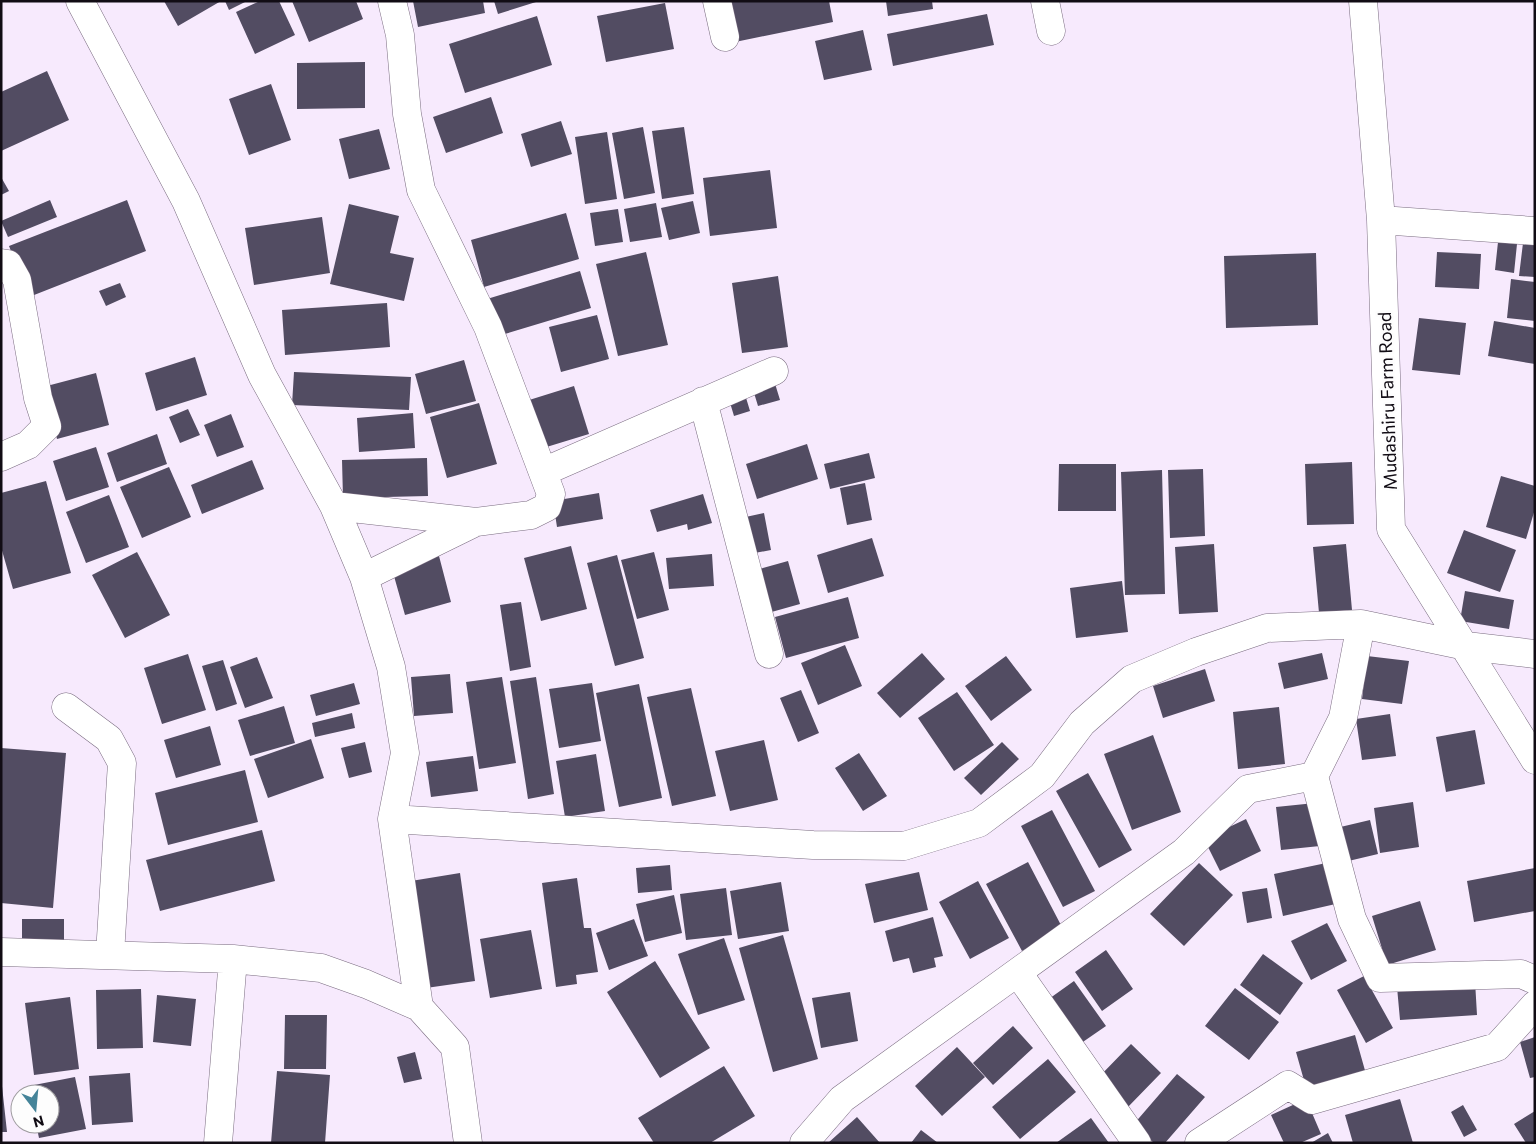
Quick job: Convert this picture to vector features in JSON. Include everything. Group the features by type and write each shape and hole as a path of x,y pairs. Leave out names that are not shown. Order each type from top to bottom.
{"street":[{"path":"80,1 186,201 262,375 334,506 364,577 391,667 405,753 392,819 418,1007"},
{"path":"334,506 476,522 531,515 547,507 551,494 488,328 421,190 407,114 400,35 392,1"},
{"path":"717,1 724,37"},
{"path":"1045,1 1051,31"},
{"name":"Mudashiru Farm Road","path":"1363,1 1381,220 1391,528 1535,760"},
{"path":"1381,220 1535,231"},
{"path":"1,263 8,264 16,280 38,398 47,426 28,445 1,458"},
{"path":"543,472 774,371"},
{"path":"703,401 769,654"},
{"path":"364,577 476,522"},
{"path":"1361,624 1343,718 1314,776 1352,919 1380,978 1521,974 1535,980"},
{"path":"392,819 813,845 904,846 979,823 1042,776 1082,723 1132,679 1196,652 1267,628 1361,624 1466,646 1535,654"},
{"path":"66,707 109,739 122,763 110,954"},
{"path":"804,1143 842,1099 1184,852 1248,789 1314,776"},
{"path":"1,952 233,959 321,968 418,1007 455,1047 468,1143"},
{"path":"218,1143 233,959"},
{"path":"1018,973 1137,1143"},
{"path":"1199,1143 1288,1085 1312,1100 1497,1047 1535,1005"}],"building":[{"path":"164,1 221,1 178,26"},
{"path":"225,1 247,1 229,10"},
{"path":"260,1 279,1 295,35 255,54 236,12"},
{"path":"292,1 356,1 363,19 309,42"},
{"path":"413,1 483,1 485,13 418,27"},
{"path":"494,1 536,1 536,2 498,14"},
{"path":"727,1 829,1 833,22 735,42"},
{"path":"886,1 932,1 933,9 888,16"},
{"path":"665,3 674,49 606,62 597,16"},
{"path":"987,14 994,45 893,66 887,34"},
{"path":"537,16 552,65 465,93 449,44"},
{"path":"863,30 872,70 824,80 815,41"},
{"path":"365,62 365,108 297,109 297,63"},
{"path":"47,71 69,120 1,151 1,92"},
{"path":"271,84 291,140 249,155 229,99"},
{"path":"491,97 503,133 446,153 433,117"},
{"path":"561,121 572,154 531,167 521,134"},
{"path":"643,127 655,193 624,199 612,133"},
{"path":"684,127 694,194 662,199 652,131"},
{"path":"379,129 390,169 349,179 339,139"},
{"path":"607,132 617,199 585,204 575,137"},
{"path":"770,170 777,228 710,236 703,178"},
{"path":"1,177 9,191 1,195"},
{"path":"50,200 57,217 8,237 1,221"},
{"path":"127,200 146,251 29,297 9,246"},
{"path":"693,201 700,233 669,240 661,208"},
{"path":"656,203 662,237 630,242 624,209"},
{"path":"349,204 399,216 390,253 414,258 404,301 330,284"},
{"path":"618,209 623,242 595,246 590,213"},
{"path":"566,213 579,259 484,287 471,240"},
{"path":"322,217 330,273 254,285 245,228"},
{"path":"1498,242 1517,244 1514,273 1495,270"},
{"path":"1523,243 1535,244 1535,277 1519,276"},
{"path":"646,252 668,345 618,356 596,264"},
{"path":"1437,252 1481,254 1479,289 1435,287"},
{"path":"1316,253 1318,325 1226,328 1224,256"},
{"path":"580,271 591,308 498,336 487,299"},
{"path":"778,276 788,347 742,353 732,283"},
{"path":"1511,279 1535,282 1535,321 1507,318"},
{"path":"120,283 126,297 106,306 99,291"},
{"path":"387,303 390,347 285,355 282,310"},
{"path":"597,315 609,359 561,372 549,327"},
{"path":"1419,318 1466,323 1460,375 1412,370"},
{"path":"1494,321 1535,328 1535,364 1488,356"},
{"path":"195,357 207,395 156,411 145,373"},
{"path":"464,360 476,401 426,414 415,374"},
{"path":"294,372 411,377 409,410 292,405"},
{"path":"96,373 109,425 57,439 43,387"},
{"path":"773,377 780,400 758,406 751,383"},
{"path":"574,386 589,434 540,449 526,401"},
{"path":"744,391 750,411 734,416 728,396"},
{"path":"479,403 497,464 447,478 430,417"},
{"path":"188,409 200,435 180,443 169,417"},
{"path":"413,413 415,448 359,452 357,418"},
{"path":"231,414 244,447 217,457 204,425"},
{"path":"157,434 167,464 117,482 107,453"},
{"path":"807,444 818,479 757,499 746,464"},
{"path":"96,447 109,487 66,501 53,461"},
{"path":"869,453 875,478 830,489 824,464"},
{"path":"427,458 428,496 343,498 342,460"},
{"path":"252,460 264,489 202,514 191,485"},
{"path":"1352,462 1354,524 1307,525 1305,464"},
{"path":"1059,464 1116,464 1116,511 1058,511"},
{"path":"169,467 191,517 142,538 120,487"},
{"path":"1203,469 1205,536 1170,538 1168,470"},
{"path":"1162,470 1165,594 1125,595 1121,472"},
{"path":"1501,476 1535,486 1535,509 1526,539 1486,527"},
{"path":"46,481 71,573 13,589 1,547 1,493"},
{"path":"865,483 872,520 847,525 840,488"},
{"path":"599,493 603,519 557,527 553,501"},
{"path":"703,494 712,523 688,530 687,524 657,532 650,510"},
{"path":"109,495 129,547 86,563 66,512"},
{"path":"764,513 771,550 749,554 741,518"},
{"path":"1464,530 1516,550 1500,592 1447,573"},
{"path":"872,538 884,576 828,593 817,555"},
{"path":"1214,544 1218,612 1179,614 1175,547"},
{"path":"1346,544 1352,610 1319,613 1313,547"},
{"path":"571,546 587,609 541,621 524,558"},
{"path":"137,552 170,615 125,638 92,575"},
{"path":"654,552 669,610 637,619 621,560"},
{"path":"712,554 714,586 669,589 666,558"},
{"path":"617,555 644,658 615,666 587,563"},
{"path":"439,556 451,602 405,615 392,569"},
{"path":"788,561 800,604 768,613 756,570"},
{"path":"1122,581 1128,632 1076,638 1070,588"},
{"path":"1465,591 1514,600 1509,629 1460,621"},
{"path":"848,597 859,638 786,658 775,617"},
{"path":"521,602 531,667 510,671 500,605"},
{"path":"845,645 862,686 818,705 801,663"},
{"path":"922,653 945,679 900,718 877,693"},
{"path":"1322,653 1328,679 1284,689 1278,663"},
{"path":"188,654 206,710 162,724 144,668"},
{"path":"1006,656 1032,690 991,721 965,686"},
{"path":"1367,656 1409,661 1402,704 1362,699"},
{"path":"257,657 273,698 245,708 230,667"},
{"path":"223,660 237,704 216,711 202,666"},
{"path":"1205,669 1215,701 1163,718 1153,686"},
{"path":"450,674 453,713 414,716 411,677"},
{"path":"502,677 516,763 479,769 466,682"},
{"path":"536,677 554,794 528,799 510,681"},
{"path":"354,683 360,704 316,716 310,695"},
{"path":"592,683 601,741 559,748 549,689"},
{"path":"639,684 662,798 619,807 596,693"},
{"path":"691,688 716,796 672,806 647,697"},
{"path":"801,690 819,733 798,742 780,698"},
{"path":"957,692 994,745 954,771 918,718"},
{"path":"284,706 295,743 250,756 238,720"},
{"path":"1279,707 1285,764 1238,769 1233,712"},
{"path":"352,713 355,728 315,737 312,723"},
{"path":"1390,714 1396,756 1362,760 1356,719"},
{"path":"210,726 221,765 176,778 164,740"},
{"path":"1475,730 1485,784 1446,792 1436,737"},
{"path":"1153,735 1181,812 1132,830 1104,754"},
{"path":"311,739 324,778 268,798 254,759"},
{"path":"764,740 778,800 730,811 715,751"},
{"path":"365,742 372,772 349,778 341,748"},
{"path":"1002,742 1019,759 981,795 964,778"},
{"path":"1,748 66,753 53,908 1,903"},
{"path":"859,753 887,796 863,811 835,768"},
{"path":"596,754 605,811 565,817 556,761"},
{"path":"473,756 478,791 431,797 426,762"},
{"path":"245,770 258,822 168,845 155,793"},
{"path":"1088,773 1132,850 1099,868 1056,791"},
{"path":"1413,802 1419,847 1380,853 1374,808"},
{"path":"1315,803 1320,846 1281,850 1276,807"},
{"path":"1052,810 1095,891 1063,907 1021,826"},
{"path":"1246,819 1261,851 1220,871 1204,839"},
{"path":"1370,820 1378,854 1340,863 1332,829"},
{"path":"262,830 275,881 160,911 146,860"},
{"path":"1028,862 1063,929 1022,951 986,884"},
{"path":"1331,862 1340,903 1283,916 1274,874"},
{"path":"1199,863 1233,895 1184,946 1150,914"},
{"path":"670,865 672,890 638,893 636,868"},
{"path":"1535,868 1535,911 1474,922 1467,881"},
{"path":"919,872 928,910 874,923 865,884"},
{"path":"460,873 475,981 426,988 411,881"},
{"path":"577,878 584,928 591,928 598,972 576,975 577,984 556,987 542,883"},
{"path":"978,881 1009,938 970,959 939,902"},
{"path":"781,882 789,931 738,939 730,891"},
{"path":"726,888 732,935 686,940 680,894"},
{"path":"1267,888 1272,918 1247,923 1242,892"},
{"path":"674,895 682,933 645,942 636,904"},
{"path":"1420,901 1436,950 1387,965 1372,916"},
{"path":"933,917 943,956 934,958 936,967 913,973 909,958 893,962 885,931"},
{"path":"22,919 64,919 64,940 22,940"},
{"path":"634,919 648,956 609,970 596,933"},
{"path":"1327,923 1347,961 1311,980 1291,941"},
{"path":"531,930 542,989 490,998 480,939"},
{"path":"783,935 818,1059 773,1072 739,948"},
{"path":"724,938 745,1000 698,1015 678,954"},
{"path":"1106,950 1133,989 1102,1011 1075,972"},
{"path":"1263,954 1303,983 1280,1015 1240,985"},
{"path":"655,961 710,1048 660,1078 607,992"},
{"path":"1364,976 1393,1028 1366,1043 1337,990"},
{"path":"1074,981 1106,1026 1077,1046 1046,1001"},
{"path":"1475,981 1477,1015 1400,1020 1397,987"},
{"path":"1235,988 1279,1022 1249,1060 1205,1026"},
{"path":"141,989 143,1048 97,1049 96,990"},
{"path":"850,992 858,1041 821,1048 812,998"},
{"path":"157,995 196,999 191,1046 153,1042"},
{"path":"70,997 79,1069 34,1075 25,1003"},
{"path":"285,1015 327,1015 326,1069 284,1069"},
{"path":"1013,1026 1033,1048 993,1085 973,1063"},
{"path":"1355,1035 1366,1074 1307,1091 1296,1052"},
{"path":"1535,1037 1535,1077 1530,1078 1520,1042"},
{"path":"1131,1044 1161,1073 1127,1108 1097,1079"},
{"path":"957,1047 985,1077 942,1116 915,1086"},
{"path":"415,1052 422,1079 404,1083 397,1057"},
{"path":"1048,1059 1076,1092 1020,1139 992,1107"},
{"path":"724,1066 755,1116 710,1143 654,1143 638,1118"},
{"path":"277,1071 330,1075 325,1143 271,1143"},
{"path":"130,1073 133,1122 92,1125 89,1076"},
{"path":"1177,1074 1205,1097 1165,1143 1154,1143 1133,1125"},
{"path":"1,1077 7,1132 1,1132"},
{"path":"75,1077 86,1129 60,1134 60,1084 39,1084"},
{"path":"1306,1099 1321,1134 1300,1143 1284,1143 1271,1115"},
{"path":"1400,1099 1413,1143 1353,1143 1345,1115"},
{"path":"1463,1105 1477,1130 1464,1137 1451,1112"},
{"path":"1535,1111 1535,1143 1526,1143 1514,1124"},
{"path":"857,1117 880,1143 828,1143"},
{"path":"1091,1118 1109,1143 1056,1143"},
{"path":"921,1130 938,1143 911,1143"},
{"path":"1328,1133 1333,1143 1311,1143"},
{"path":"38,1134 60,1134 39,1138"}]}
